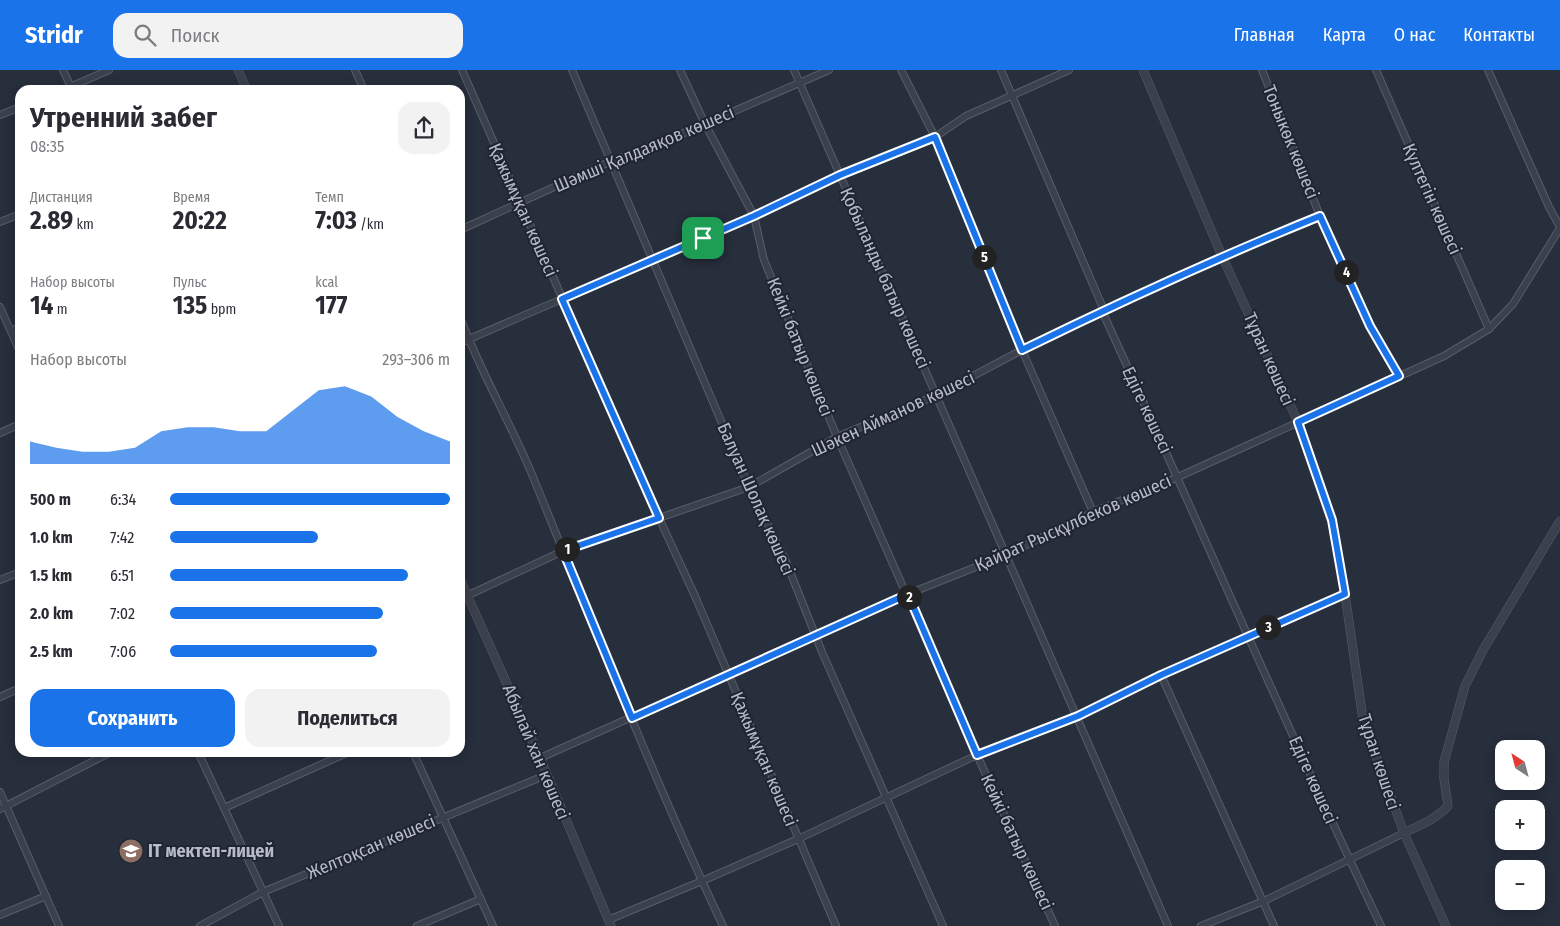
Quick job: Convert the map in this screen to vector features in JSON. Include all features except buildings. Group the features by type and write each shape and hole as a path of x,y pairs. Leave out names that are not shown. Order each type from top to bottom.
{"street":[{"path":"63,70 70,85"},
{"path":"77,85 109,70"},
{"path":"238,70 245,85"},
{"path":"355,70 362,85"},
{"name":"Қажымұқан көшесі","path":"462,70 695,596 836,926"},
{"name":"Балуан Шолақ көшесі","path":"572,70 749,487 785,559 816,636 943,926"},
{"name":"Кейкі батыр көшесі","path":"680,70 705,124 754,216 764,260 837,437 908,594 977,755 1055,926"},
{"name":"Қобыланды батыр көшесі","path":"794,70 1078,716 1168,926"},
{"name":"Шәмші Қалдаяқов көшесі","path":"465,228 600,166 612,163 829,70"},
{"path":"901,70 935,137 1022,350 1093,512"},
{"name":"Едіге көшесі","path":"1002,70 1104,308 1102,312 1381,926"},
{"path":"465,342 754,216 840,175 935,137 966,116 1069,70"},
{"name":"Тұран көшесі","path":"1143,70 1222,256 1298,422 1332,520 1345,594 1363,720 1404,833 1446,926"},
{"name":"Тоныкөк көшесі","path":"1262,70 1320,216 1370,326 1399,376"},
{"name":"Күлтегін көшесі","path":"1376,70 1489,329"},
{"path":"1488,70 1549,208 1560,228"},
{"path":"0,116 15,109"},
{"path":"0,222 15,216"},
{"name":"Шәкен Айманов көшесі","path":"465,597 563,551 749,487 837,437 937,395 1022,350 1222,256 1320,216"},
{"name":"Қайрат Рысқұлбеков көшесі","path":"540,758 908,594 1006,555 1093,512 1178,477 1444,356 1489,329 1513,304 1560,228"},
{"path":"0,307 15,342"},
{"path":"10,331 15,329"},
{"path":"465,332 521,449 632,718 723,926"},
{"path":"0,433 15,426"},
{"path":"1201,926 1264,901 1349,858 1404,833 1432,819 1448,806 1444,779 1444,762 1465,686 1483,650 1560,521"},
{"path":"0,580 15,574"},
{"path":"610,923 798,839 977,755 1078,716 1161,675 1345,594"},
{"name":"Абылай хан көшесі","path":"465,599 540,758 610,923"},
{"path":"1161,675 1274,926"},
{"path":"0,696 15,690"},
{"path":"3,807 101,757"},
{"path":"200,757 279,926"},
{"path":"224,808 338,757"},
{"path":"415,757 493,926"},
{"name":"Желтоқсан көшесі","path":"200,926 263,892 546,775"},
{"path":"0,792 3,807 59,926"},
{"path":"0,915 46,896"},
{"path":"417,926 481,899"}],"place":[{"name":"IT мектеп-лицей","path":"131,851"}],"route":[{"path":"935,137 1022,350 1222,256 1320,216 1370,326 1399,376 1298,422 1332,520 1345,594 1161,675 1078,716 977,755 908,594 632,718 563,551 659,518 562,299 703,238 840,175 935,137"}]}
